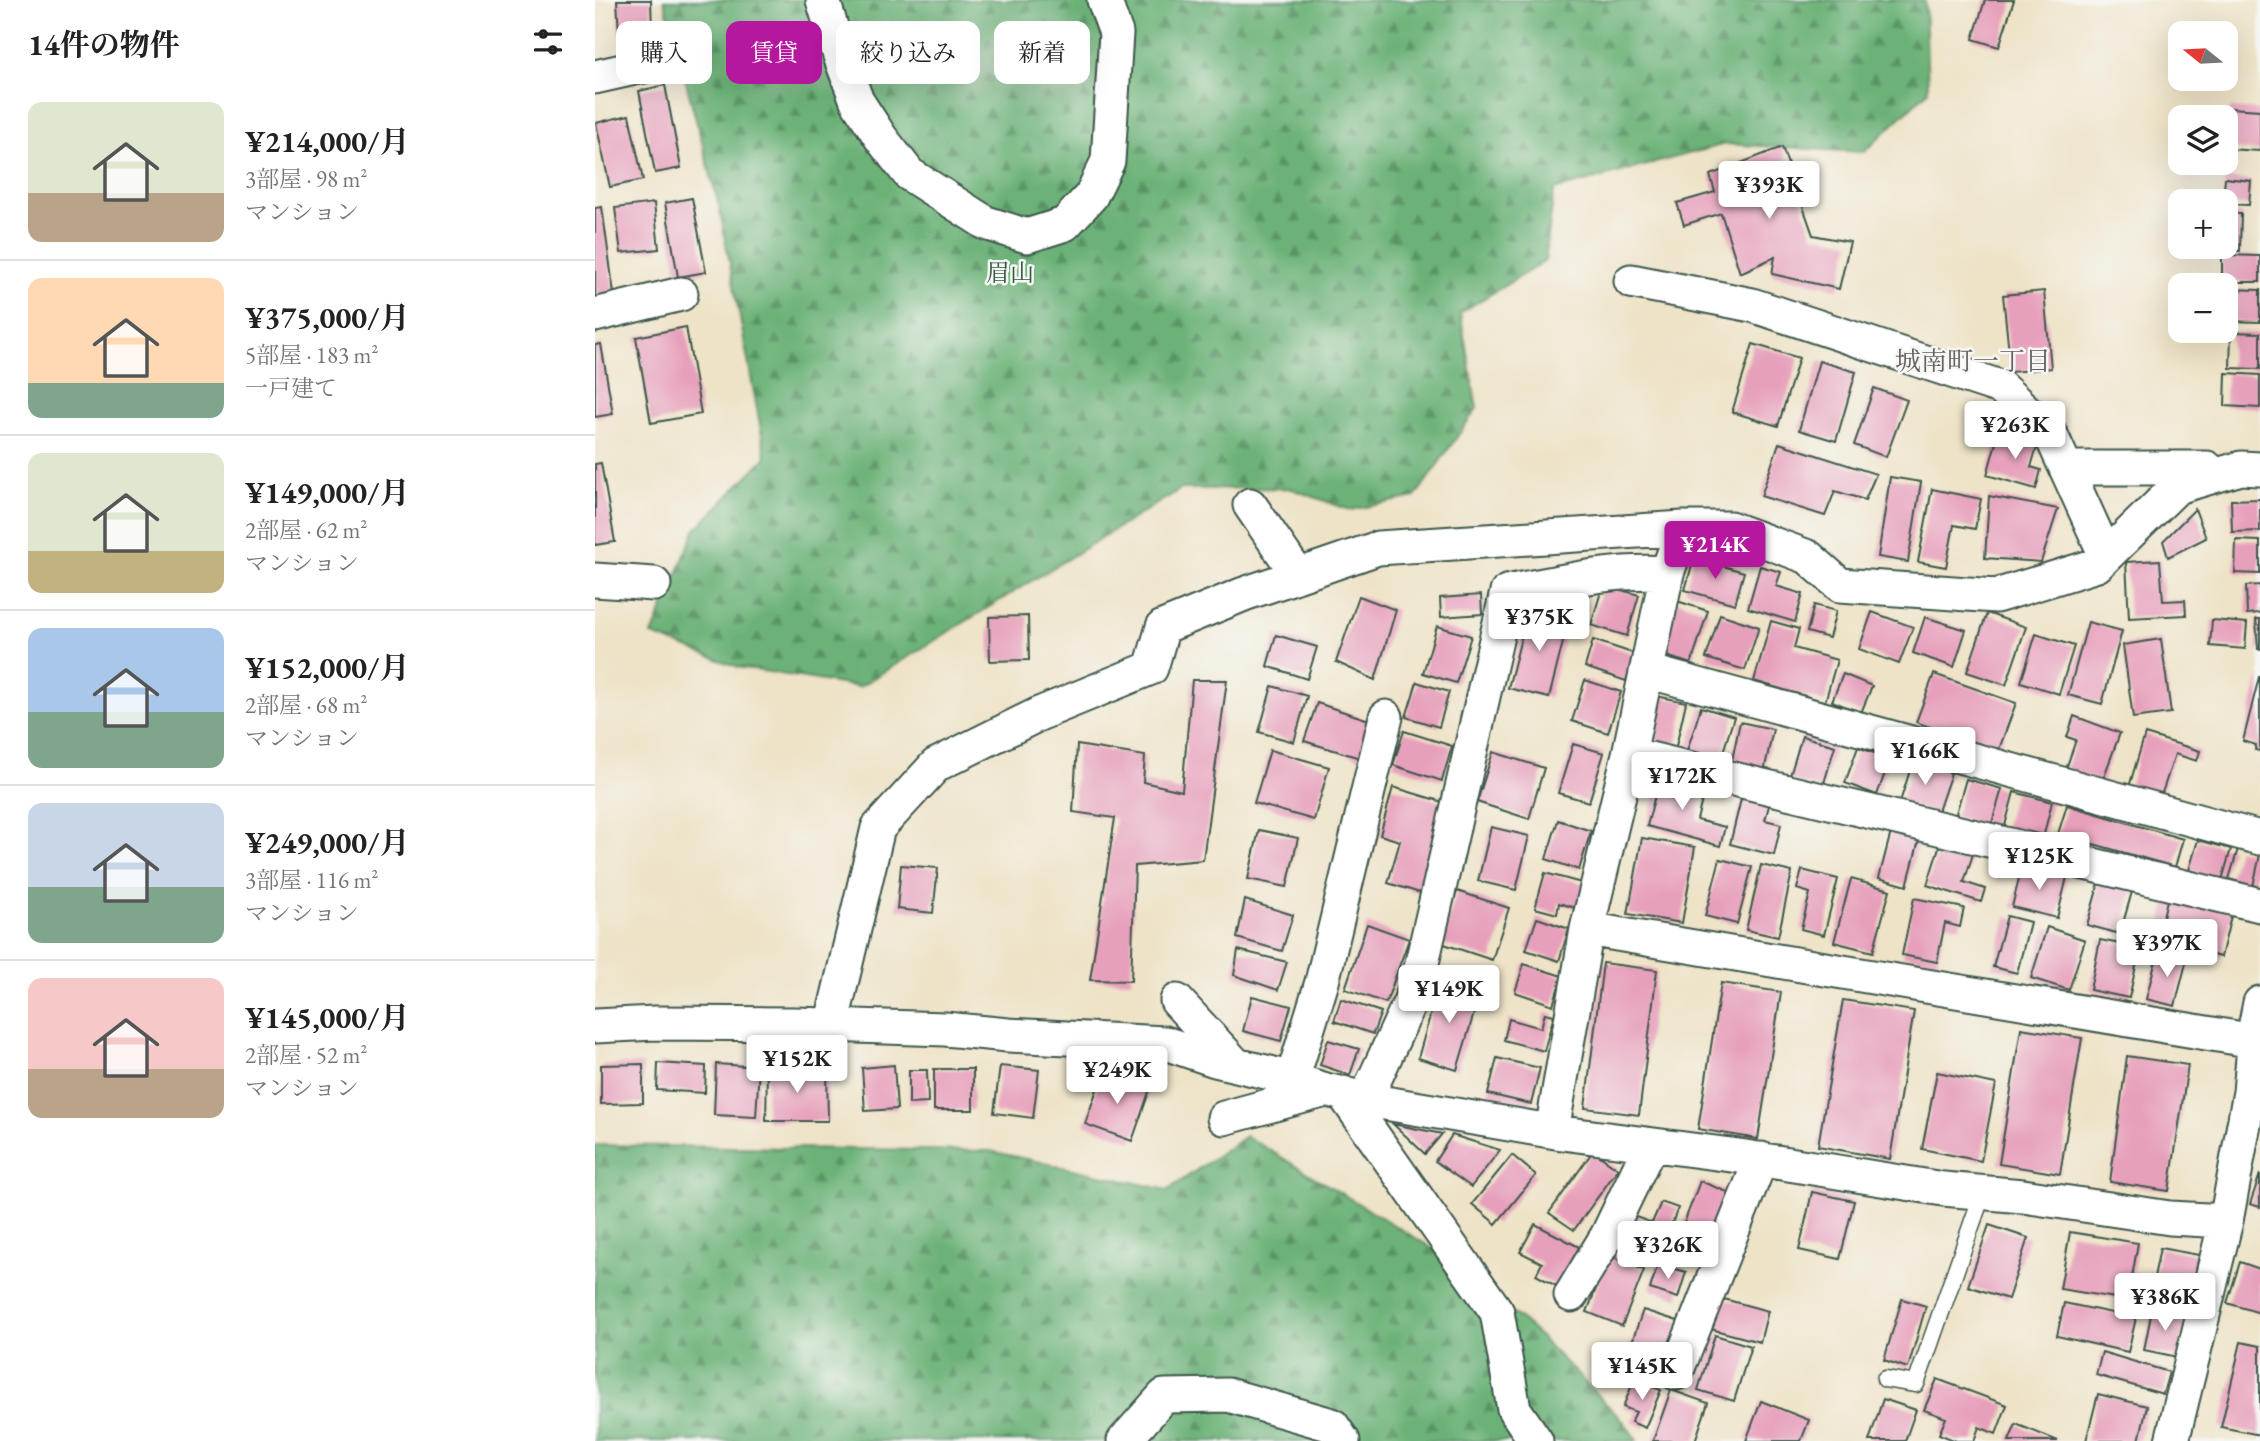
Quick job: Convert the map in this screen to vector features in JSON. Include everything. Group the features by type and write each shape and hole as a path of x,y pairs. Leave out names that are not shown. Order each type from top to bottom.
{"street":[{"path":"824,0 840,56 857,101 909,174 945,200 986,223 1027,236 1065,224 1091,196 1108,160 1116,33 1104,0"},
{"path":"595,76 616,72"},
{"path":"1631,281 1752,305 2000,387 2050,433 2106,556"},
{"path":"595,315 681,294"},
{"path":"2066,468 2250,468"},
{"path":"831,1026 878,828 936,765 1039,714 1151,668 1163,627 1244,594 1378,548 1683,528 1730,528 1808,557 1840,584 1996,596 2097,565 2177,487 2250,468"},
{"path":"1250,505 1298,575"},
{"path":"1552,1131 1587,929 1629,754 1667,573 1683,528"},
{"path":"1224,1118 1345,1094 1416,989 1507,592 1597,574 1667,573"},
{"path":"595,580 654,584"},
{"path":"1647,671 2260,838"},
{"path":"1292,1080 1322,982 1386,716"},
{"path":"1629,754 2260,905"},
{"path":"1587,929 2254,1041"},
{"path":"1177,1002 1236,1065"},
{"path":"2172,1441 2226,1221 2250,1092 2260,1003"},
{"path":"595,1026 655,1023 796,1024 946,1029 1165,1043 1345,1094 1552,1131 1761,1159 1908,1184 2023,1196 2170,1219 2226,1221"},
{"path":"1345,1094 1497,1312 1514,1409 1536,1441"},
{"path":"1571,1295 1607,1236 1650,1146"},
{"path":"1676,1373 1761,1159"},
{"path":"1123,1441 1164,1396 1228,1395 1332,1425 1343,1441"}],"lane":[{"path":"1885,1378 1916,1384 1983,1192"}],"green space":[{"name":"眉山","path":"664,0 1925,0 1928,91 1864,152 1725,144 1554,190 1545,261 1460,313 1477,408 1415,497 1350,510 1289,488 1181,489 859,687 738,667 652,635 695,530 766,457 719,206 686,84 712,84 712,21 670,21"},
{"path":"1246,1136 1437,1251 1532,1329 1624,1422 1637,1441 595,1441 595,1145 990,1151 1168,1190"}],"building":[{"path":"617,0 651,0 652,21 618,21"},
{"path":"1985,0 2014,0 1999,47 1973,39"},
{"path":"665,85 681,168 655,173 639,91"},
{"path":"2238,109 2260,110 2260,151 2238,150"},
{"path":"629,115 643,180 610,187 596,123"},
{"path":"1782,147 1813,235 1850,242 1839,289 1772,274 1775,257 1740,273 1721,213 1684,225 1677,203 1715,192 1710,175"},
{"path":"2225,178 2251,181 2249,205 2238,205 2238,189 2224,189"},
{"path":"692,198 706,272 678,277 665,203"},
{"path":"654,203 659,249 621,253 615,208"},
{"path":"602,207 615,301 595,304 595,208"},
{"path":"2238,214 2241,214 2238,251"},
{"path":"2238,255 2260,256 2260,282 2238,282 2238,273 2222,273 2222,259 2238,259"},
{"path":"2238,289 2260,290 2260,322 2238,321"},
{"path":"2044,291 2051,368 2011,372 2003,295"},
{"path":"686,327 701,414 651,423 636,337"},
{"path":"2238,332 2260,333 2260,369 2230,368 2231,343 2238,343"},
{"path":"601,344 613,414 595,417 595,345"},
{"path":"1753,344 1799,358 1778,426 1732,412"},
{"path":"1819,361 1856,372 1836,441 1799,430"},
{"path":"2226,373 2260,375 2260,408 2225,406"},
{"path":"1874,388 1907,400 1886,457 1854,445"},
{"path":"1999,432 2038,443 2031,467 2041,470 2036,489 1987,475"},
{"path":"1779,443 1876,474 1865,500 1835,491 1825,516 1761,496"},
{"path":"601,463 615,542 595,545 595,464"},
{"path":"1890,477 1921,482 1908,562 1878,557"},
{"path":"1932,489 1981,499 1975,529 1954,525 1946,567 1918,562"},
{"path":"1989,496 2058,509 2041,562 1985,558"},
{"path":"2260,499 2260,531 2232,532 2231,500"},
{"path":"2195,509 2206,538 2168,557 2163,541"},
{"path":"2236,540 2260,541 2260,574 2235,573"},
{"path":"1694,558 1744,572 1735,604 1685,590"},
{"path":"2160,560 2163,601 2185,600 2186,615 2129,618 2126,562"},
{"path":"1760,566 1781,572 1776,586 1803,594 1795,622 1748,608"},
{"path":"1603,585 1639,595 1627,636 1591,625"},
{"path":"2260,585 2260,613 2247,614 2246,586"},
{"path":"1481,595 1482,614 1441,617 1440,598"},
{"path":"1359,596 1396,610 1375,680 1336,662"},
{"path":"1677,601 1708,611 1691,664 1660,654"},
{"path":"1814,605 1836,611 1829,638 1807,632"},
{"path":"1529,608 1569,618 1549,698 1508,688"},
{"path":"1872,612 1913,627 1899,664 1859,649"},
{"path":"1987,613 2026,627 2006,685 1967,672"},
{"path":"1720,614 1759,627 1745,670 1706,658"},
{"path":"1028,616 1029,660 990,661 989,617"},
{"path":"1925,617 1966,630 1954,667 1913,653"},
{"path":"2256,619 2260,619 2260,649 2258,649"},
{"path":"2212,620 2247,623 2245,649 2210,646"},
{"path":"1771,621 1799,629 1794,648 1837,660 1825,702 1754,681"},
{"path":"2088,622 2122,631 2102,704 2068,695"},
{"path":"1437,626 1471,636 1456,683 1423,673"},
{"path":"2036,634 2074,646 2059,694 2021,682"},
{"path":"1276,635 1317,647 1307,679 1267,666"},
{"path":"2161,639 2171,713 2133,718 2123,645"},
{"path":"1593,640 1635,654 1626,681 1585,667"},
{"path":"1843,674 1872,686 1861,713 1832,701"},
{"path":"1934,674 2016,703 1998,752 1916,722"},
{"path":"2259,677 2260,751 2255,750 2256,745 2243,741"},
{"path":"1192,680 1227,680 1203,860 1135,866 1131,981 1090,980 1115,818 1073,812 1077,745 1145,756 1143,782 1182,791"},
{"path":"1585,680 1621,692 1608,733 1572,721"},
{"path":"1417,682 1449,692 1439,727 1406,717"},
{"path":"1272,686 1307,696 1294,742 1259,732"},
{"path":"1656,696 1686,702 1675,751 1645,745"},
{"path":"1317,703 1372,721 1360,758 1304,741"},
{"path":"1701,707 1734,717 1719,765 1686,754"},
{"path":"2074,716 2120,733 2102,782 2066,769 2076,740 2067,737"},
{"path":"1740,722 1773,729 1764,772 1731,765"},
{"path":"1404,731 1452,746 1442,781 1393,765"},
{"path":"2145,734 2200,751 2197,761 2175,754 2161,796 2129,787"},
{"path":"1802,736 1835,746 1822,790 1789,779"},
{"path":"1573,744 1604,753 1589,802 1558,793"},
{"path":"1858,747 1890,759 1877,795 1845,783"},
{"path":"1270,750 1329,767 1314,820 1254,803"},
{"path":"1493,752 1544,768 1529,819 1477,802"},
{"path":"1913,761 1951,773 1937,814 1900,802"},
{"path":"1660,776 1705,788 1697,820 1725,827 1720,846 1647,826"},
{"path":"1966,779 2002,789 1991,826 1955,817"},
{"path":"1393,787 1446,803 1420,893 1388,883 1400,841 1380,835"},
{"path":"2014,792 2052,802 2043,838 2004,829"},
{"path":"1742,795 1770,802 1765,820 1781,824 1774,855 1730,844"},
{"path":"2067,805 2183,839 2175,867 2058,834"},
{"path":"1558,820 1591,831 1579,870 1546,859"},
{"path":"1491,827 1529,836 1516,890 1478,881"},
{"path":"1892,828 1920,836 1907,886 1879,878"},
{"path":"1259,830 1298,838 1287,887 1248,879"},
{"path":"1642,838 1695,847 1682,923 1628,914"},
{"path":"2198,840 2231,849 2222,880 2189,870"},
{"path":"1941,841 1974,851 1964,882 1985,889 1981,902 1927,885"},
{"path":"2238,849 2260,855 2253,886 2229,879"},
{"path":"1720,859 1752,867 1737,924 1705,916"},
{"path":"901,865 938,868 933,913 897,909"},
{"path":"1761,865 1792,872 1778,937 1746,930"},
{"path":"2022,866 2067,877 2057,918 2012,907"},
{"path":"1802,870 1838,879 1824,935 1801,929 1810,893 1797,889"},
{"path":"1545,873 1585,884 1578,909 1559,903 1557,914 1535,908"},
{"path":"1851,879 1890,890 1873,952 1834,942"},
{"path":"2100,879 2133,888 2120,934 2087,925"},
{"path":"1457,891 1509,908 1492,960 1441,943"},
{"path":"2168,896 2232,912 2221,957 2157,942"},
{"path":"1914,898 1964,908 1960,927 1945,923 1937,962 1902,955"},
{"path":"1245,900 1293,915 1282,951 1237,938"},
{"path":"2007,916 2030,922 2017,973 1993,967"},
{"path":"1537,918 1569,929 1559,961 1526,950"},
{"path":"1367,924 1409,939 1386,1003 1345,989"},
{"path":"2047,927 2085,940 2069,990 2031,978"},
{"path":"2100,940 2140,948 2129,998 2090,990"},
{"path":"1238,950 1287,962 1278,990 1234,975"},
{"path":"2158,952 2187,959 2175,1006 2146,999"},
{"path":"1603,963 1657,970 1639,1115 1585,1108"},
{"path":"1524,964 1562,976 1553,1005 1515,992"},
{"path":"1440,981 1480,993 1457,1070 1418,1058"},
{"path":"1721,983 1781,992 1758,1139 1698,1129"},
{"path":"1252,996 1291,1006 1281,1041 1243,1031"},
{"path":"1341,999 1381,1012 1373,1034 1334,1021"},
{"path":"1843,1000 1914,1011 1890,1159 1818,1146"},
{"path":"1545,1013 1554,1015 1544,1051 1504,1040 1509,1019 1541,1028"},
{"path":"2021,1028 2082,1038 2060,1174 1999,1164"},
{"path":"1328,1040 1359,1049 1350,1075 1320,1065"},
{"path":"2127,1056 2188,1065 2169,1191 2110,1182"},
{"path":"1497,1058 1540,1068 1531,1104 1488,1094"},
{"path":"658,1063 706,1066 705,1093 657,1090"},
{"path":"643,1064 643,1103 601,1104 601,1065"},
{"path":"716,1064 759,1067 756,1117 714,1115"},
{"path":"894,1065 897,1109 865,1111 862,1068"},
{"path":"1000,1066 1039,1070 1033,1118 994,1113"},
{"path":"767,1068 827,1068 828,1121 766,1121"},
{"path":"934,1069 973,1069 973,1110 934,1110"},
{"path":"909,1070 927,1070 928,1103 909,1104"},
{"path":"1103,1072 1150,1089 1132,1141 1085,1124"},
{"path":"1937,1072 1996,1084 1981,1161 1922,1149"},
{"path":"1393,1124 1442,1134 1425,1154"},
{"path":"1452,1135 1500,1150 1471,1187 1435,1161"},
{"path":"1593,1151 1618,1169 1574,1230 1549,1213"},
{"path":"1512,1155 1536,1175 1496,1224 1472,1204"},
{"path":"2260,1174 2260,1207 2250,1204"},
{"path":"1700,1181 1735,1195 1719,1237 1684,1223"},
{"path":"1812,1192 1854,1201 1840,1259 1799,1250"},
{"path":"1661,1202 1678,1208 1662,1248 1626,1233 1633,1216 1652,1223"},
{"path":"1535,1224 1579,1247 1558,1287 1536,1275 1542,1263 1520,1252"},
{"path":"1989,1225 2028,1238 2008,1299 1968,1286"},
{"path":"2070,1232 2138,1243 2128,1300 2060,1289"},
{"path":"2160,1248 2199,1255 2190,1304 2150,1297"},
{"path":"1609,1255 1644,1270 1622,1326 1587,1312"},
{"path":"2240,1262 2260,1269 2260,1313 2227,1303"},
{"path":"1658,1264 1686,1272 1678,1298 1650,1289"},
{"path":"1720,1298 1768,1311 1760,1342 1711,1329"},
{"path":"1902,1299 1926,1306 1908,1368 1884,1360"},
{"path":"2064,1303 2136,1318 2128,1352 2057,1336"},
{"path":"1643,1310 1684,1323 1666,1376 1625,1362"},
{"path":"2152,1310 2186,1316 2178,1357 2144,1350"},
{"path":"1715,1335 1751,1346 1734,1401 1698,1390"},
{"path":"2241,1342 2260,1346 2260,1435 2221,1427"},
{"path":"2102,1352 2169,1372 2163,1394 2096,1375"},
{"path":"1937,1379 2007,1405 1996,1434 1979,1427 1974,1441 1956,1441 1939,1434 1946,1418 1924,1410"},
{"path":"1634,1380 1661,1390 1645,1428 1631,1422 1636,1412 1623,1407"},
{"path":"1671,1390 1708,1403 1695,1441 1653,1441"},
{"path":"2098,1394 2147,1406 2139,1441 2086,1441"},
{"path":"1883,1399 1916,1410 1905,1441 1869,1441"},
{"path":"1761,1401 1809,1420 1801,1441 1746,1441"},
{"path":"2016,1424 2058,1441 2009,1441"}],"district":[{"name":"城南町一丁目","path":"1973,361"}]}
